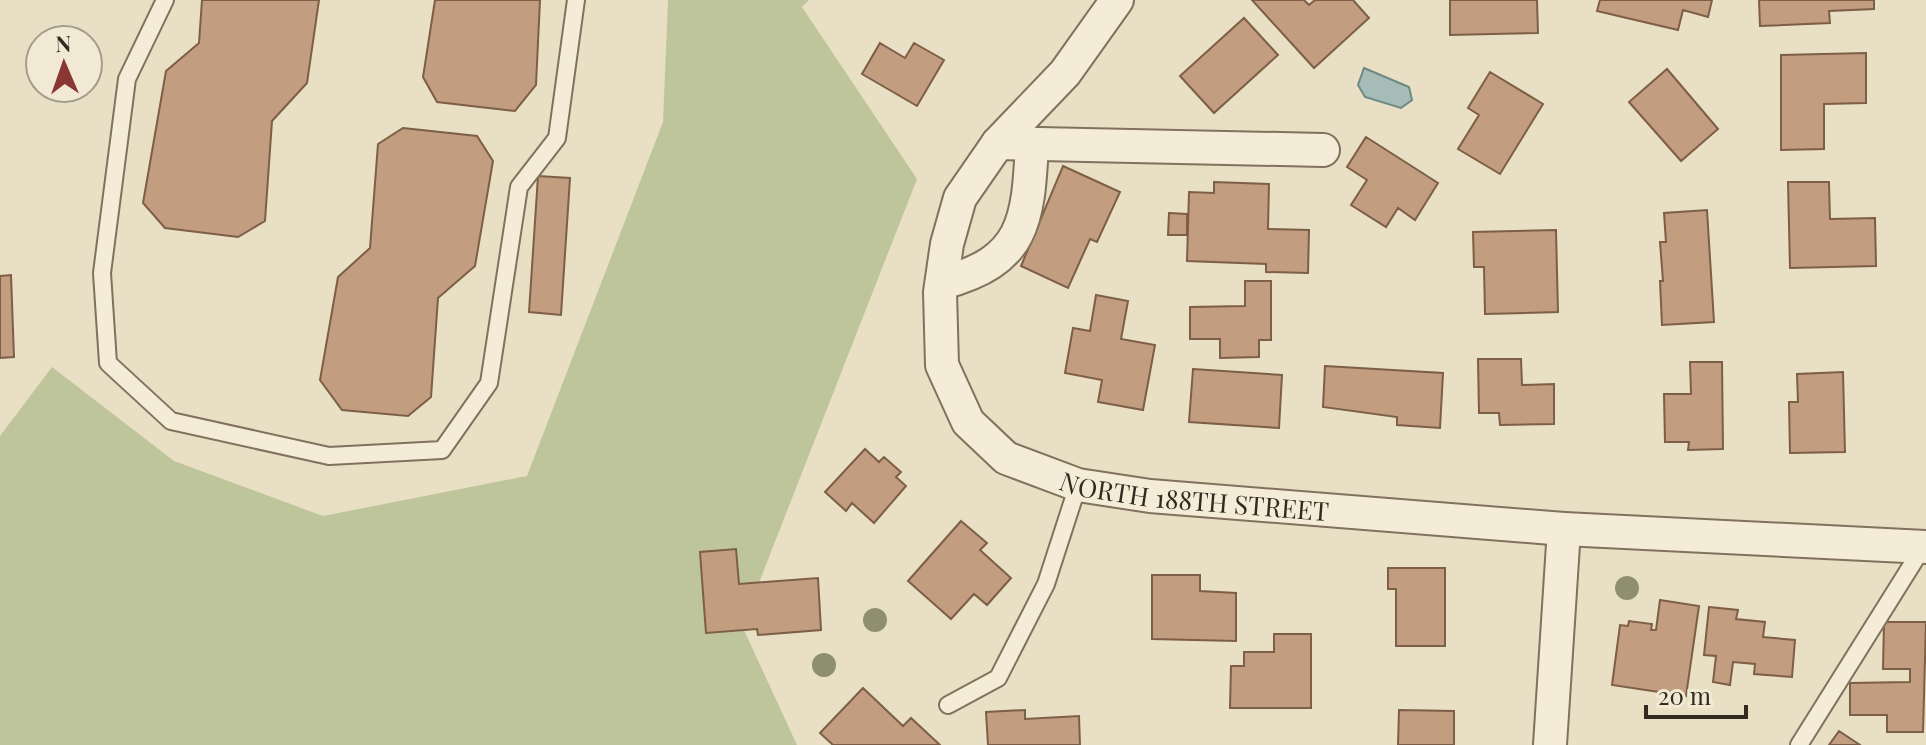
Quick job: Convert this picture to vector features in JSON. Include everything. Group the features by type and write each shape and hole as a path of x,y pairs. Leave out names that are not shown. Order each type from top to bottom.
{"street":[{"name":"NORTH 188TH STREET","path":"1117,0 1065,73 998,143 960,198 942,283 942,365 968,422 1006,458 1078,485 1150,496 1564,529 1924,547"},
{"path":"998,143 1323,150"},
{"path":"942,283 976,274 992,265 1012,242 1027,212 1032,144"},
{"path":"1550,745 1564,529"}],"lane":[{"path":"165,0 127,79 102,273 108,363 171,421 329,456 442,450 489,383 519,187 557,138 576,0"},
{"path":"948,705 998,678 1046,584 1078,485"},
{"path":"1799,745 1924,547"}],"green space":[{"path":"668,0 809,0 802,7 917,179 742,626 797,745 0,745 0,436 52,367 174,461 323,516 527,476 663,122"}],"water":[{"path":"1364,68 1409,87 1412,100 1401,108 1365,97 1358,85"}],"building":[{"path":"202,0 319,0 307,83 272,121 265,221 238,237 165,228 143,203 166,71 199,43"},
{"path":"435,0 540,0 536,85 515,111 437,102 423,77"},
{"path":"1252,0 1304,0 1309,5 1315,0 1353,0 1369,18 1314,68"},
{"path":"1450,0 1537,0 1538,33 1450,35"},
{"path":"1600,0 1712,0 1708,17 1683,10 1678,30 1597,11"},
{"path":"1759,0 1874,0 1874,9 1829,11 1830,23 1760,26"},
{"path":"1244,18 1278,55 1214,113 1180,76"},
{"path":"880,43 905,58 914,43 944,60 917,106 862,74"},
{"path":"1866,53 1866,103 1824,104 1824,149 1781,150 1781,55"},
{"path":"1667,69 1718,129 1681,161 1629,102"},
{"path":"1490,72 1543,104 1500,174 1458,149 1479,115 1468,108"},
{"path":"403,128 477,136 493,161 475,266 438,298 431,397 408,416 342,410 320,380 338,277 370,248 378,144"},
{"path":"1366,137 1438,183 1415,220 1398,208 1386,227 1351,205 1367,180 1347,167"},
{"path":"1063,166 1120,192 1097,242 1090,239 1068,288 1021,266"},
{"path":"538,176 570,178 561,315 529,312"},
{"path":"1214,182 1269,184 1268,229 1309,230 1308,273 1266,272 1266,264 1187,261 1189,192 1214,193"},
{"path":"1788,182 1829,182 1830,219 1875,218 1876,266 1790,268"},
{"path":"1707,210 1714,322 1662,325 1660,242 1666,242 1664,213"},
{"path":"1169,213 1187,214 1187,235 1168,235"},
{"path":"1556,230 1558,312 1485,314 1484,267 1474,267 1473,232"},
{"path":"11,275 14,357 0,358 0,276"},
{"path":"1245,281 1271,281 1271,340 1259,340 1259,357 1220,358 1220,339 1190,339 1190,307 1245,306"},
{"path":"1096,295 1128,301 1121,339 1155,345 1143,410 1098,402 1102,380 1065,373 1073,328 1090,331"},
{"path":"1478,359 1521,359 1522,385 1554,384 1554,424 1500,425 1499,413 1479,413"},
{"path":"1690,362 1722,362 1723,449 1688,450 1689,442 1665,442 1664,394 1691,394"},
{"path":"1325,366 1443,373 1440,428 1397,425 1397,417 1323,407"},
{"path":"1193,369 1282,375 1279,428 1189,422"},
{"path":"1843,372 1845,452 1790,453 1789,402 1798,402 1797,374"},
{"path":"865,449 879,462 884,457 901,472 896,477 906,486 874,523 852,503 846,511 825,492"},
{"path":"961,521 987,543 980,550 1011,578 987,605 974,594 951,619 908,581"},
{"path":"736,549 739,584 818,578 821,630 758,635 757,629 706,633 700,552"},
{"path":"1388,568 1445,568 1445,646 1396,646 1396,589 1388,589"},
{"path":"1152,575 1200,575 1200,591 1236,593 1236,641 1152,639"},
{"path":"1660,600 1699,606 1686,696 1612,685 1620,625 1628,626 1629,621 1652,624 1651,630 1656,630"},
{"path":"1709,607 1738,610 1736,619 1765,622 1763,637 1795,640 1792,677 1754,674 1755,664 1733,662 1730,685 1713,682 1716,656 1704,655"},
{"path":"1884,622 1926,622 1923,732 1887,732 1887,715 1850,715 1850,683 1910,682 1910,669 1883,669"},
{"path":"1274,634 1311,634 1311,708 1230,708 1231,666 1244,666 1244,652 1274,652"},
{"path":"863,688 903,726 911,718 940,745 833,745 820,733"},
{"path":"1025,710 1025,719 1079,716 1080,745 988,745 986,712"},
{"path":"1399,710 1454,711 1454,745 1398,745"},
{"path":"1839,731 1860,745 1829,745"}]}
